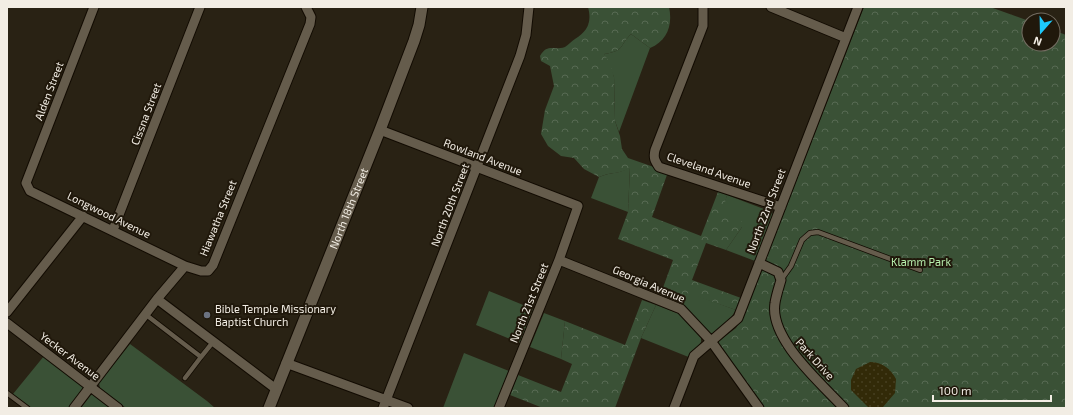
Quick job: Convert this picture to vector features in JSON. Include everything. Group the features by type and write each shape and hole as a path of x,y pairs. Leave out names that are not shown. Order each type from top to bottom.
{"main road":[{"name":"North 18th Street","path":"268,408 380,130 414,41 422,7"}],"street":[{"name":"Alden Street","path":"26,184 94,7"},
{"name":"Cissna Street","path":"113,230 200,7"},
{"name":"Hiawatha Street","path":"185,266 201,271 208,271 213,265 310,24 311,17 306,7"},
{"name":"North 20th Street","path":"385,404 520,56 526,35 528,7"},
{"name":"Cleveland Avenue","path":"703,7 704,26 653,156 659,167 781,207"},
{"path":"771,7 846,38"},
{"name":"North 22nd Street","path":"674,408 694,356 738,318 858,7"},
{"name":"Rowland Avenue","path":"380,130 578,206"},
{"name":"Longwood Avenue","path":"26,184 30,191 185,266"},
{"name":"North 21st Street","path":"499,408 559,260 578,206"},
{"path":"7,312 83,216"},
{"name":"Georgia Avenue","path":"559,260 681,309 711,341 759,408"},
{"path":"759,263 778,272 781,280"},
{"path":"74,408 145,314 185,266"},
{"name":"Park Drive","path":"781,280 774,304 779,332 785,344 844,408"},
{"path":"157,299 276,389"},
{"name":"Yecker Avenue","path":"7,323 118,408"},
{"path":"286,363 385,404 408,408"}],"lane":[{"path":"781,280 791,266 802,240 810,233 818,232 920,270"},
{"path":"145,314 201,357"},
{"path":"185,378 213,342"},
{"path":"7,393 27,408"}],"green space":[{"path":"588,7 669,7 670,20 667,32 665,37 656,45 650,48 631,34 619,50 604,54 610,63 614,77 615,121 620,136 622,149 628,158 668,172 652,217 701,236 718,192 727,195 723,210 742,218 742,227 726,250 706,243 692,280 741,298 736,310 687,293 683,305 660,296 673,260 618,239 628,212 630,168 599,177 584,169 574,158 561,156 548,146 541,134 545,110 554,86 550,66 541,61 540,56 548,48 565,47 583,33 589,22"},
{"name":"Klamm Park","path":"864,7 990,7 1021,18 1021,52 1061,52 1061,33 1066,35 1066,408 762,408 718,344 719,341 736,328 745,313"},
{"path":"631,34 650,48 619,132 615,121 614,77 604,54 619,50"},
{"path":"630,167 628,212 591,198 599,177 623,171"},
{"path":"727,195 772,212 773,215 755,261 726,250 742,227 722,210"},
{"path":"489,291 533,309 520,343 476,325"},
{"path":"687,292 736,310 730,319 715,333 710,333 683,305"},
{"path":"642,300 656,305 641,338 615,408 543,408 510,395 518,375 561,392 572,364 561,359 565,321 625,345"},
{"path":"656,305 679,314 701,338 701,342 691,358 641,338"},
{"path":"544,313 565,321 561,359 530,347"},
{"path":"130,344 215,408 126,408 100,388 99,383"},
{"path":"464,353 509,371 494,408 443,408"},
{"path":"44,356 83,385 83,390 68,408 32,408 13,394"},
{"path":"91,395 95,395 112,408 81,408"}],"sand":[{"path":"870,362 878,363 886,367 892,372 896,379 895,393 883,407 869,408 851,390 851,380 856,369"}],"place":[{"name":"Bible Temple Missionary Baptist Church","path":"207,315"}]}
